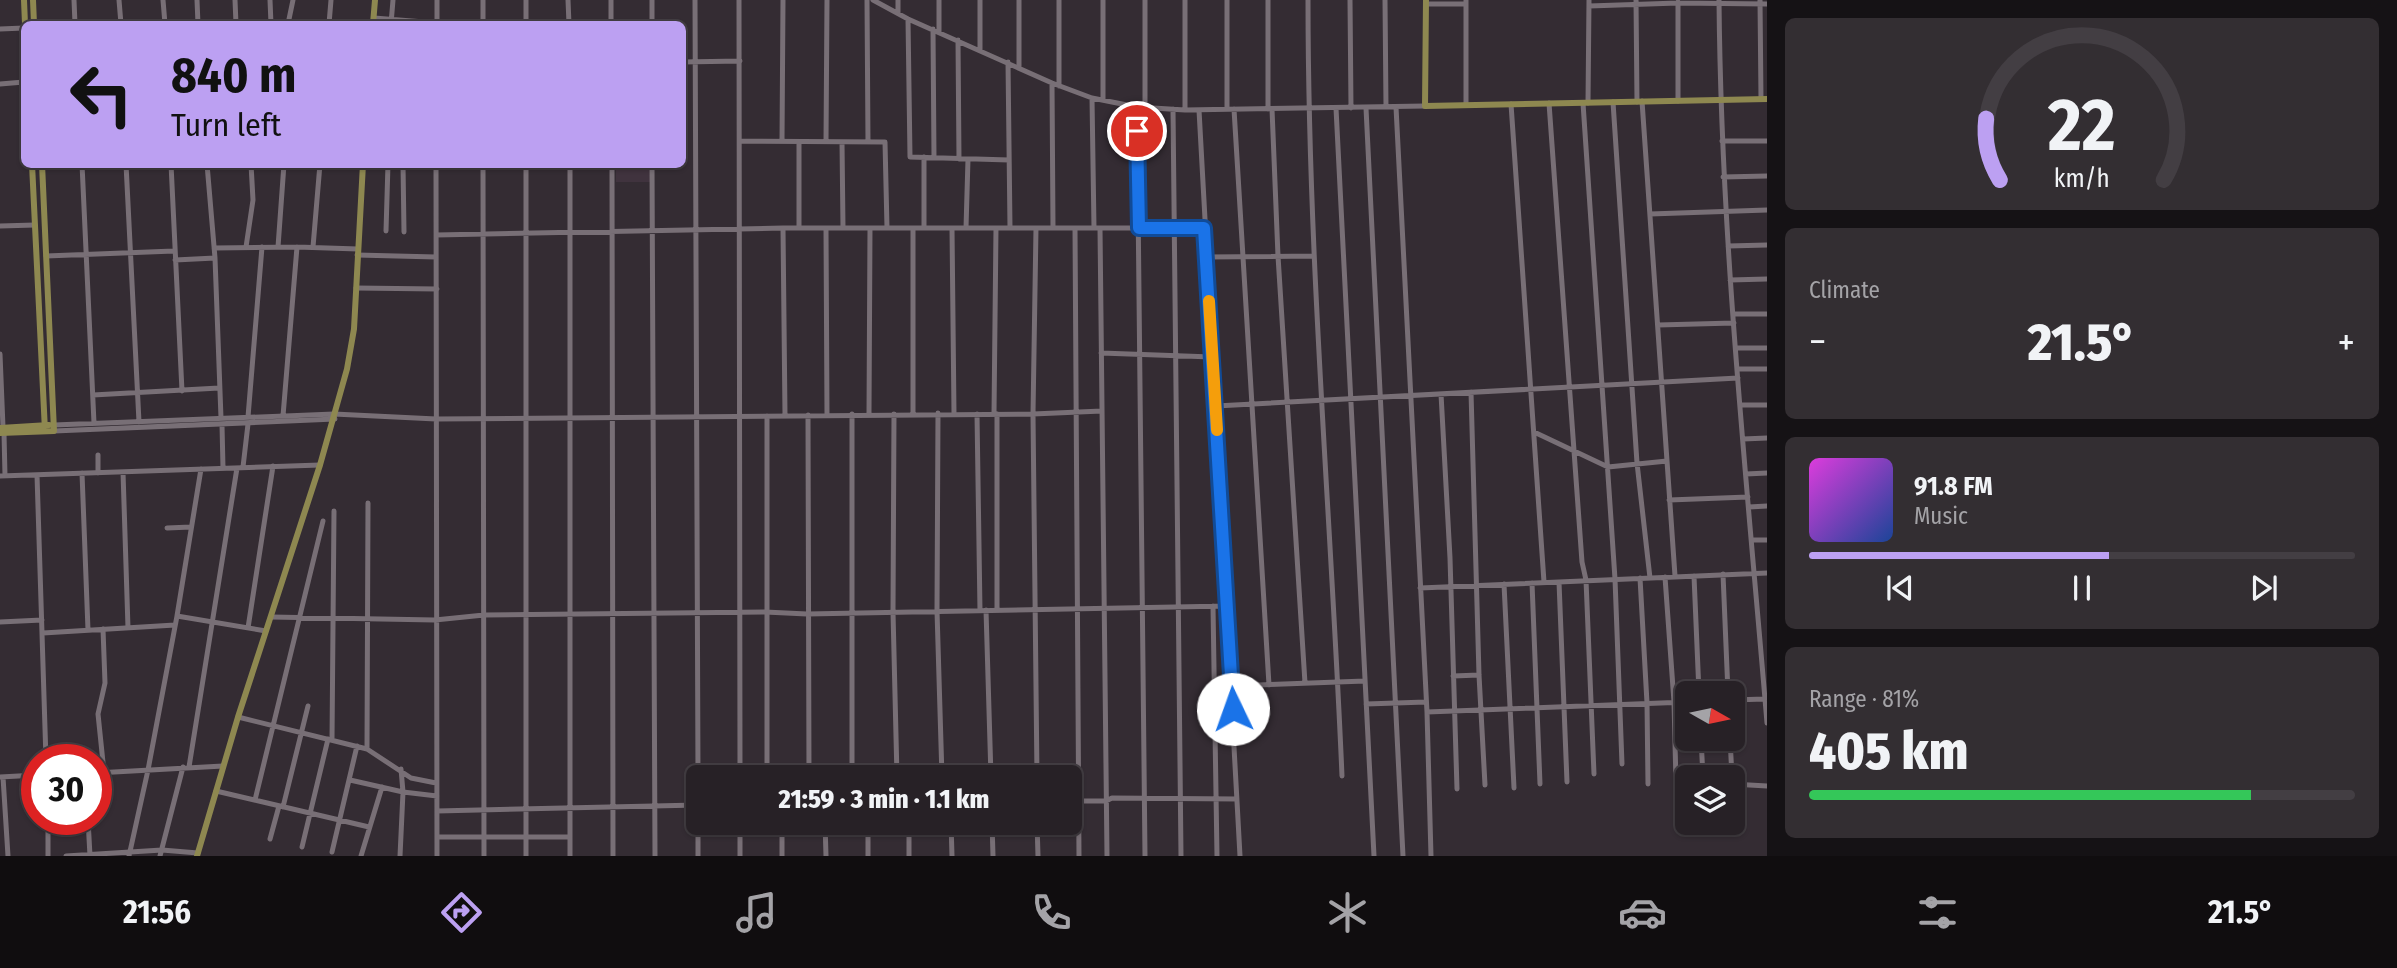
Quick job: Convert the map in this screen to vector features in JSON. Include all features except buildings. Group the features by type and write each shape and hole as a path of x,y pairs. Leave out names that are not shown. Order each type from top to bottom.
{"main road":[{"path":"24,0 25,21"},
{"path":"33,0 34,21"},
{"path":"374,21 375,0"},
{"path":"1426,2 1425,106 1764,99"},
{"path":"32,168 45,428"},
{"path":"2,430 54,428 42,168"},
{"path":"197,854 238,717 336,417 354,330 363,168"}],"street":[{"path":"74,0 75,21"},
{"path":"119,0 121,21"},
{"path":"163,0 165,21"},
{"path":"197,0 198,21"},
{"path":"234,0 236,21"},
{"path":"270,0 271,21"},
{"path":"289,21 293,0"},
{"path":"329,21 331,0"},
{"path":"391,21 393,0"},
{"path":"437,21 438,0"},
{"path":"483,0 483,21"},
{"path":"526,0 526,21"},
{"path":"568,0 569,21"},
{"path":"611,0 611,21"},
{"path":"652,0 652,21"},
{"path":"695,0 698,765"},
{"path":"739,0 740,765"},
{"path":"782,142 783,0"},
{"path":"826,142 827,0"},
{"path":"867,0 868,142"},
{"path":"873,0 908,19 1059,86 1092,98 1137,107 1199,110 1425,106"},
{"path":"898,0 898,13"},
{"path":"934,158 939,0"},
{"path":"980,0 980,50"},
{"path":"1019,0 1019,67"},
{"path":"1059,0 1059,86"},
{"path":"1103,0 1103,100"},
{"path":"1144,0 1145,107"},
{"path":"1185,0 1185,110"},
{"path":"1227,0 1231,109 1243,257 1269,685"},
{"path":"1268,0 1270,109 1305,683"},
{"path":"1308,0 1308,108 1314,256 1342,776"},
{"path":"1350,0 1351,108"},
{"path":"1385,0 1386,107"},
{"path":"1426,2 1466,2 1466,105"},
{"path":"1636,2 1640,102 1675,576"},
{"path":"1678,2 1678,101"},
{"path":"1719,2 1725,211 1758,610 1764,644 1767,723"},
{"path":"1622,764 1615,579 1585,103 1589,3 1762,3 1764,99"},
{"path":"908,19 910,157 1009,160"},
{"path":"0,29 21,27"},
{"path":"958,40 958,159"},
{"path":"686,62 740,61"},
{"path":"1009,62 1010,228"},
{"path":"0,84 21,82"},
{"path":"1052,83 1053,228"},
{"path":"1092,98 1101,354 1107,856"},
{"path":"1613,102 1637,463 1650,578"},
{"path":"1549,103 1581,562 1586,580 1594,774"},
{"path":"1511,104 1544,582"},
{"path":"1137,107 1145,856"},
{"path":"1396,107 1427,712 1431,856"},
{"path":"1336,108 1374,856"},
{"path":"1366,108 1403,856"},
{"path":"1173,109 1181,856"},
{"path":"1199,110 1240,856"},
{"path":"740,141 885,142 887,228"},
{"path":"1721,141 1767,141"},
{"path":"799,142 800,228"},
{"path":"842,142 843,228"},
{"path":"924,228 925,158"},
{"path":"966,228 968,159"},
{"path":"82,168 94,423"},
{"path":"126,168 139,422"},
{"path":"171,168 182,391"},
{"path":"207,168 215,258 223,468"},
{"path":"246,247 253,200 251,168"},
{"path":"278,247 284,168"},
{"path":"313,247 320,168"},
{"path":"386,232 388,168"},
{"path":"403,168 404,232"},
{"path":"436,168 437,856"},
{"path":"483,168 484,856"},
{"path":"526,168 526,856"},
{"path":"570,168 570,856"},
{"path":"612,168 613,856"},
{"path":"652,168 655,856"},
{"path":"1723,177 1767,176"},
{"path":"1650,214 1767,209"},
{"path":"0,226 35,225"},
{"path":"436,235 783,228 1204,228"},
{"path":"783,228 785,415"},
{"path":"826,228 827,415"},
{"path":"869,414 870,228"},
{"path":"913,228 913,414"},
{"path":"952,228 954,413"},
{"path":"996,228 997,610"},
{"path":"1036,228 1033,414 1037,765"},
{"path":"1075,228 1079,765"},
{"path":"1728,246 1767,245"},
{"path":"161,853 186,767 248,420 262,247"},
{"path":"283,416 297,247"},
{"path":"214,248 313,247 436,257"},
{"path":"46,256 174,251"},
{"path":"1206,257 1314,256"},
{"path":"175,260 215,258"},
{"path":"1730,280 1767,279"},
{"path":"356,288 437,289"},
{"path":"1733,314 1767,314"},
{"path":"1658,325 1734,323"},
{"path":"1736,348 1767,348"},
{"path":"0,354 3,476 320,464"},
{"path":"1101,354 1212,357"},
{"path":"1737,369 1767,369"},
{"path":"1216,406 1738,378"},
{"path":"93,395 219,388"},
{"path":"1471,392 1485,785"},
{"path":"1441,394 1450,558 1457,789"},
{"path":"1740,405 1767,405"},
{"path":"248,420 283,416 613,418 1102,411"},
{"path":"938,413 937,611 942,765"},
{"path":"852,414 852,765"},
{"path":"894,414 893,612 897,765"},
{"path":"977,414 990,765"},
{"path":"767,415 767,765"},
{"path":"808,415 809,765"},
{"path":"54,428 336,417"},
{"path":"54,428 94,423 221,421"},
{"path":"1534,432 1608,467 1667,461"},
{"path":"1743,439 1767,438"},
{"path":"98,455 98,473"},
{"path":"248,628 273,466"},
{"path":"130,854 177,616 201,469"},
{"path":"123,472 128,628"},
{"path":"82,473 88,630"},
{"path":"1746,474 1767,473"},
{"path":"37,475 46,744"},
{"path":"1670,500 1748,497"},
{"path":"367,749 368,503"},
{"path":"1749,507 1767,506"},
{"path":"302,848 330,740 334,511"},
{"path":"256,800 323,521"},
{"path":"167,528 191,527"},
{"path":"1752,540 1767,540"},
{"path":"1420,588 1767,573"},
{"path":"1723,574 1727,681"},
{"path":"1694,576 1698,681"},
{"path":"1665,577 1676,765"},
{"path":"1640,578 1647,703 1648,784"},
{"path":"1559,582 1567,782"},
{"path":"1532,583 1540,783"},
{"path":"1504,584 1514,788"},
{"path":"1213,606 1217,856"},
{"path":"271,617 435,620 484,615 740,612 807,614 1227,606"},
{"path":"1758,610 1767,610"},
{"path":"177,616 266,631"},
{"path":"0,622 42,620"},
{"path":"43,633 175,625"},
{"path":"101,744 97,714 105,684 103,629"},
{"path":"1453,676 1479,675"},
{"path":"1231,686 1365,681"},
{"path":"1745,700 1765,699"},
{"path":"1366,704 1426,702"},
{"path":"1427,712 1674,702"},
{"path":"270,839 308,706"},
{"path":"238,717 367,749 411,778 436,783"},
{"path":"332,852 357,746"},
{"path":"112,772 223,766"},
{"path":"400,856 403,792 401,769"},
{"path":"8,856 1,777 21,776"},
{"path":"350,780 403,792 437,796"},
{"path":"1745,785 1767,786"},
{"path":"361,856 382,787"},
{"path":"216,791 369,827"},
{"path":"1082,801 1106,801 1112,798 1237,799"},
{"path":"437,811 686,805"},
{"path":"48,835 48,856"},
{"path":"89,835 90,855"},
{"path":"698,835 698,856"},
{"path":"740,835 740,856"},
{"path":"782,835 782,856"},
{"path":"825,835 825,856"},
{"path":"868,835 868,856"},
{"path":"909,835 909,856"},
{"path":"951,835 952,856"},
{"path":"992,835 993,856"},
{"path":"1037,835 1038,856"},
{"path":"1079,835 1079,856"},
{"path":"437,837 569,837"},
{"path":"66,856 197,854"}],"shaded area":[{"path":"616,168 650,168 650,182 616,182"}],"slow traffic":[{"path":"1209,301 1217,430"}],"route":[{"path":"1137,131 1139,228 1204,228 1233,709"}]}
